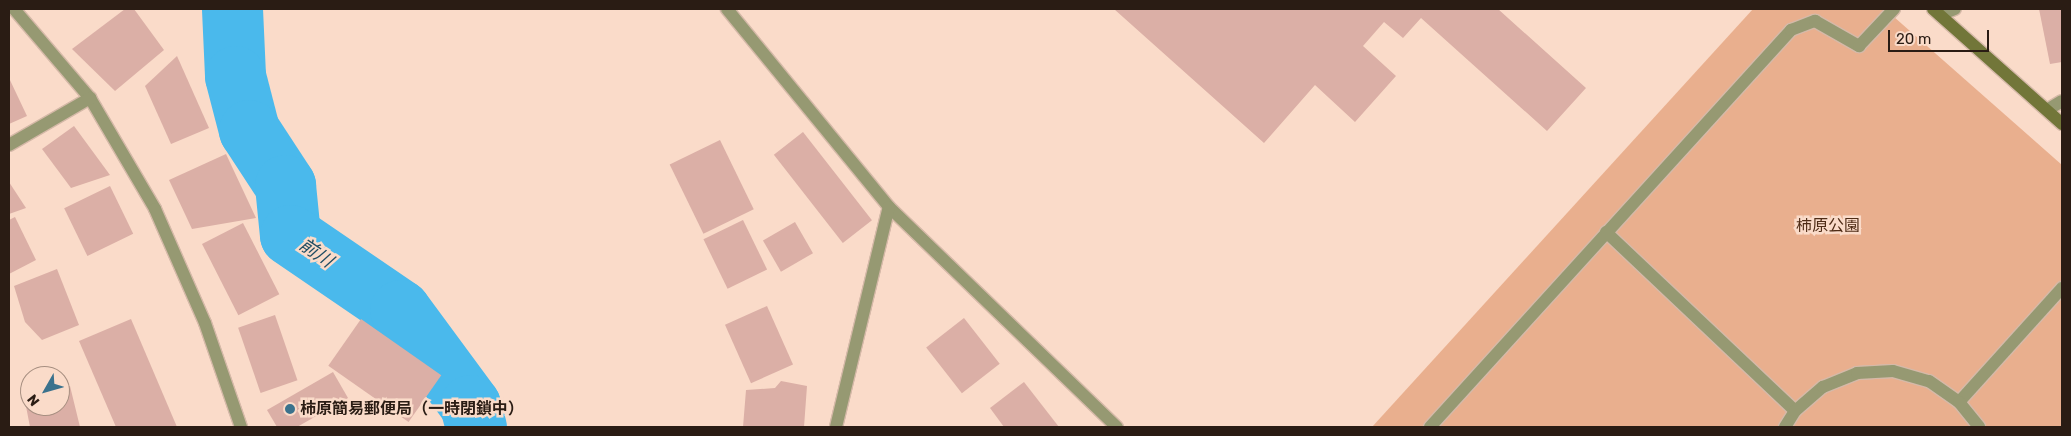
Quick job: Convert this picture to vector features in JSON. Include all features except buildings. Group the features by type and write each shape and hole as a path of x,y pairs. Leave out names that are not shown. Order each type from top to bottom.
{"street":[{"path":"14,9 90,98 155,208 206,323 241,427"},
{"path":"727,9 889,208 1116,427"},
{"path":"1430,427 1791,30 1815,21 1859,46 1894,9"},
{"path":"1936,12 1954,9"},
{"path":"1936,12 2062,124"},
{"path":"9,145 90,98"},
{"path":"2047,110 2062,101"},
{"path":"836,427 889,208"},
{"path":"1606,232 1795,411"},
{"path":"1960,402 2062,288"},
{"path":"1785,427 1795,411 1823,387 1857,373 1893,371 1920,378 1960,402 1979,427"}],"green space":[{"name":"柿原公園","path":"1753,9 1885,9 2062,165 2062,427 1372,427"}],"waterway":[{"name":"前川","path":"232,9 235,76 249,130 285,185 290,235 400,310 470,405 476,427"}],"place":[{"name":"柿原簡易郵便局（一時閉鎖中）","path":"290,409"}]}
